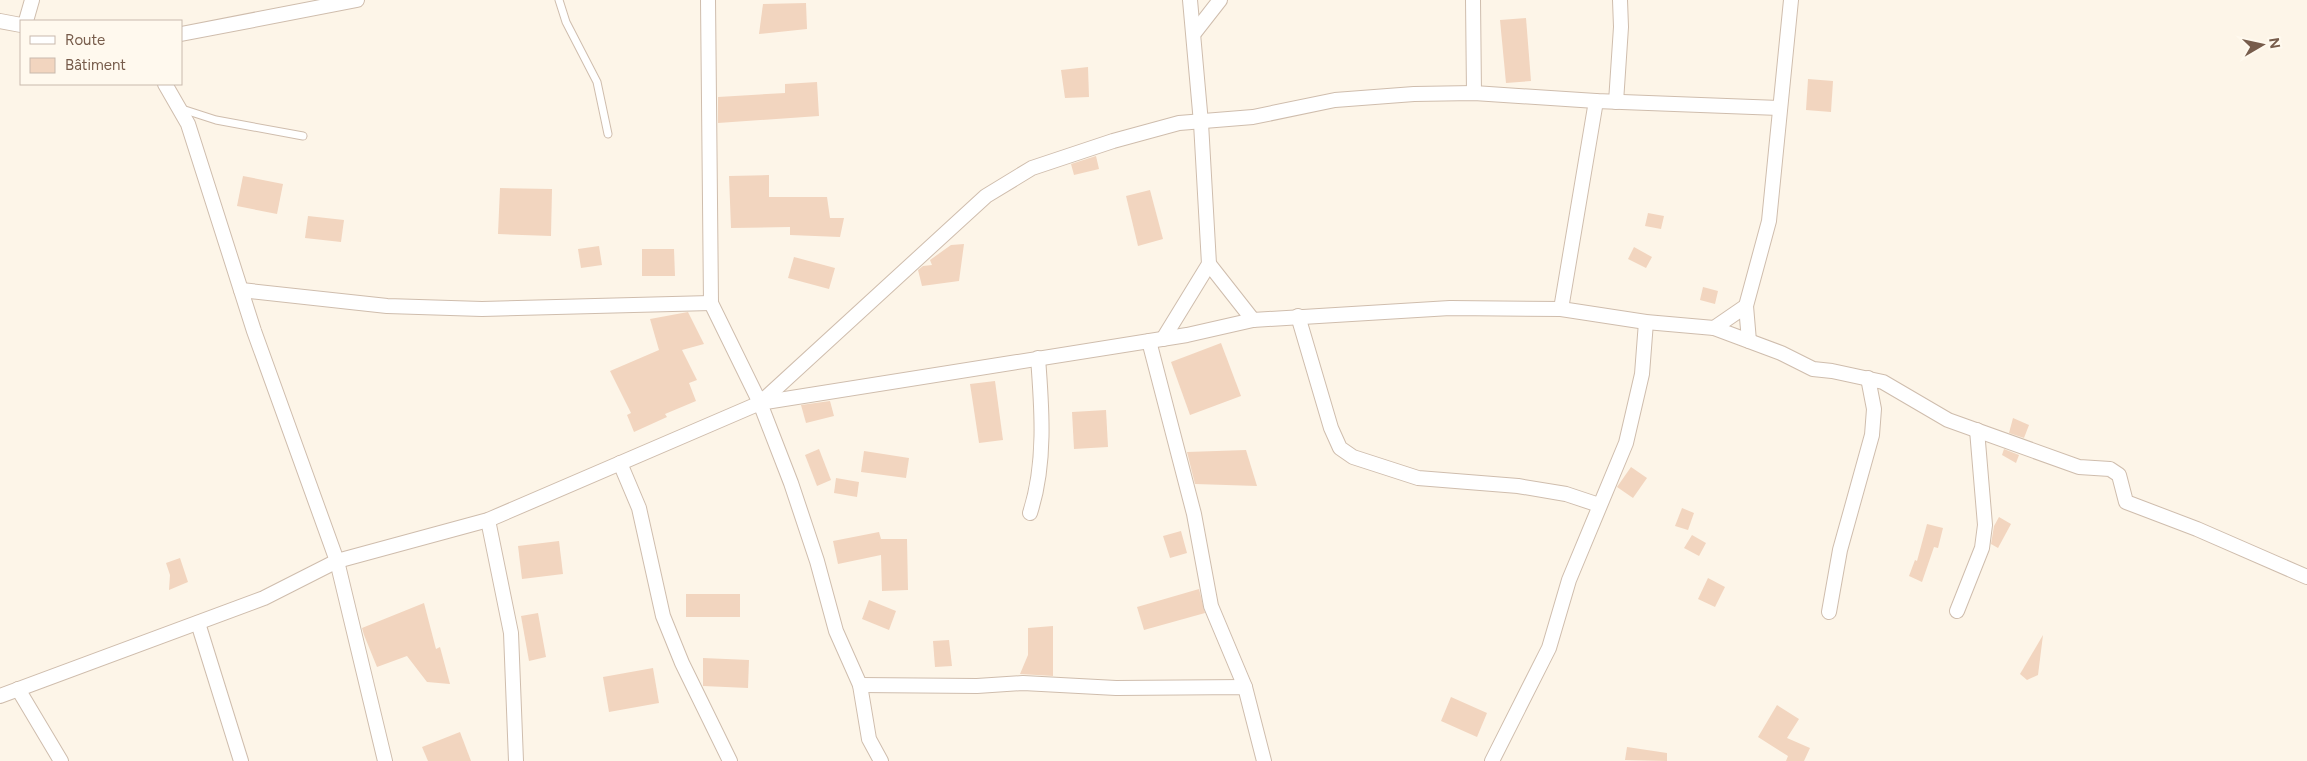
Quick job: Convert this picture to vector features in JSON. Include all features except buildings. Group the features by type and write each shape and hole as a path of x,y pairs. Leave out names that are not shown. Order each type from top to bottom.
{"street":[{"path":"26,20 32,0"},
{"path":"182,34 357,0"},
{"path":"708,0 711,303 760,403 791,483 817,561 836,632 860,686 869,739 881,761"},
{"path":"1163,339 1209,264 1195,32 1190,0"},
{"path":"1195,32 1220,0"},
{"path":"1474,0 1474,94"},
{"path":"1616,102 1620,0"},
{"path":"1749,341 1746,306 1769,221 1790,0"},
{"path":"0,21 20,25"},
{"path":"166,85 188,124 240,290 337,561 385,761"},
{"path":"760,403 986,196 1032,168 1113,141 1179,124 1253,117 1335,100 1414,94 1474,94 1596,102 1780,108"},
{"path":"1561,309 1596,102"},
{"path":"1209,264 1253,320"},
{"path":"240,290 387,306 482,308 711,303"},
{"path":"1714,328 1746,306"},
{"path":"0,696 264,598 337,561 488,520 760,403 1163,339 1253,320 1450,308 1561,309 1646,322 1714,328 1749,341 1812,369 1883,382 1948,420 2079,467 2110,470 2119,475 2126,502 2197,529 2307,576"},
{"path":"1298,316 1331,428 1340,448 1353,457 1418,478 1518,486 1566,494 1599,506"},
{"path":"1492,761 1549,648 1569,580 1626,444 1642,374 1646,322"},
{"path":"1149,341 1194,514 1211,606 1245,687 1264,761"},
{"path":"1030,513 1037,491 1042,419 1038,358"},
{"path":"1828,612 1840,550 1872,435 1874,409 1868,378"},
{"path":"1957,612 1982,548 1985,526 1977,430"},
{"path":"620,464 639,508 663,616 682,663 730,761"},
{"path":"488,520 511,633 516,761"},
{"path":"198,623 241,761"},
{"path":"860,686 1023,683 1116,688 1245,687"},
{"path":"18,689 61,761"}],"lane":[{"path":"559,0 566,22 597,82 608,134"},
{"path":"179,108 216,120 303,136"}]}
